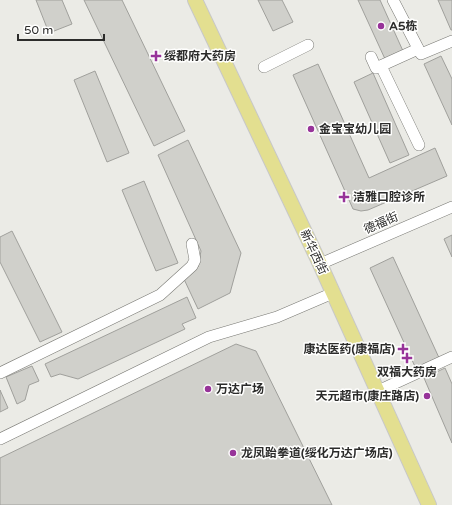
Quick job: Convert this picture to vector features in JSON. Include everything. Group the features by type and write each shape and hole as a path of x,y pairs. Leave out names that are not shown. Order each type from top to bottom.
{"main road":[{"name":"新华西街","path":"195,0 320,264 429,505"}],"street":[{"path":"393,0 421,54 452,41"},
{"path":"264,67 308,45"},
{"path":"371,57 376,68 418,49"},
{"path":"381,66 419,145"},
{"name":"德福街","path":"320,264 452,207"},
{"path":"0,373 160,295 192,266 195,260 192,244"},
{"path":"0,439 209,337 277,317 333,293"},
{"path":"378,391 452,357"}],"building":[{"path":"36,0 62,0 72,24 49,33"},
{"path":"84,0 122,0 185,131 154,146"},
{"path":"258,0 282,0 293,22 273,31"},
{"name":"A5栋","path":"358,0 380,0 403,51 385,59"},
{"path":"438,0 452,0 452,30 451,30"},
{"path":"441,56 452,79 452,125 424,64"},
{"path":"318,64 369,178 435,148 447,176 368,210 361,211 353,209 293,75"},
{"path":"95,71 129,153 107,162 74,80"},
{"path":"373,73 409,155 390,163 354,82"},
{"path":"188,140 241,253 230,293 198,309 183,277 198,267 201,251 158,155"},
{"path":"144,181 178,263 156,271 122,190"},
{"path":"12,231 62,332 40,342 0,262 0,237"},
{"path":"452,235 452,257 444,239"},
{"path":"393,257 440,360 417,371 370,268"},
{"path":"187,297 196,318 182,324 185,329 78,379 60,374 51,377 45,364"},
{"name":"万达广场","path":"236,344 256,351 332,505 0,505 0,458"},
{"path":"32,366 39,381 29,385 25,400 17,404 6,377"},
{"path":"445,368 452,384 452,443 424,378"},
{"path":"0,390 8,408 0,412"}],"place":[{"name":"A5栋","path":"381,26"},
{"name":"绥都府大药房","path":"156,56"},
{"name":"金宝宝幼儿园","path":"311,129"},
{"name":"洁雅口腔诊所","path":"344,197"},
{"name":"康达医药(康福店)","path":"403,349"},
{"name":"双福大药房","path":"407,358"},
{"name":"万达广场","path":"208,389"},
{"name":"天元超市(康庄路店)","path":"427,396"},
{"name":"龙凤跆拳道(绥化万达广场店)","path":"233,453"}]}
